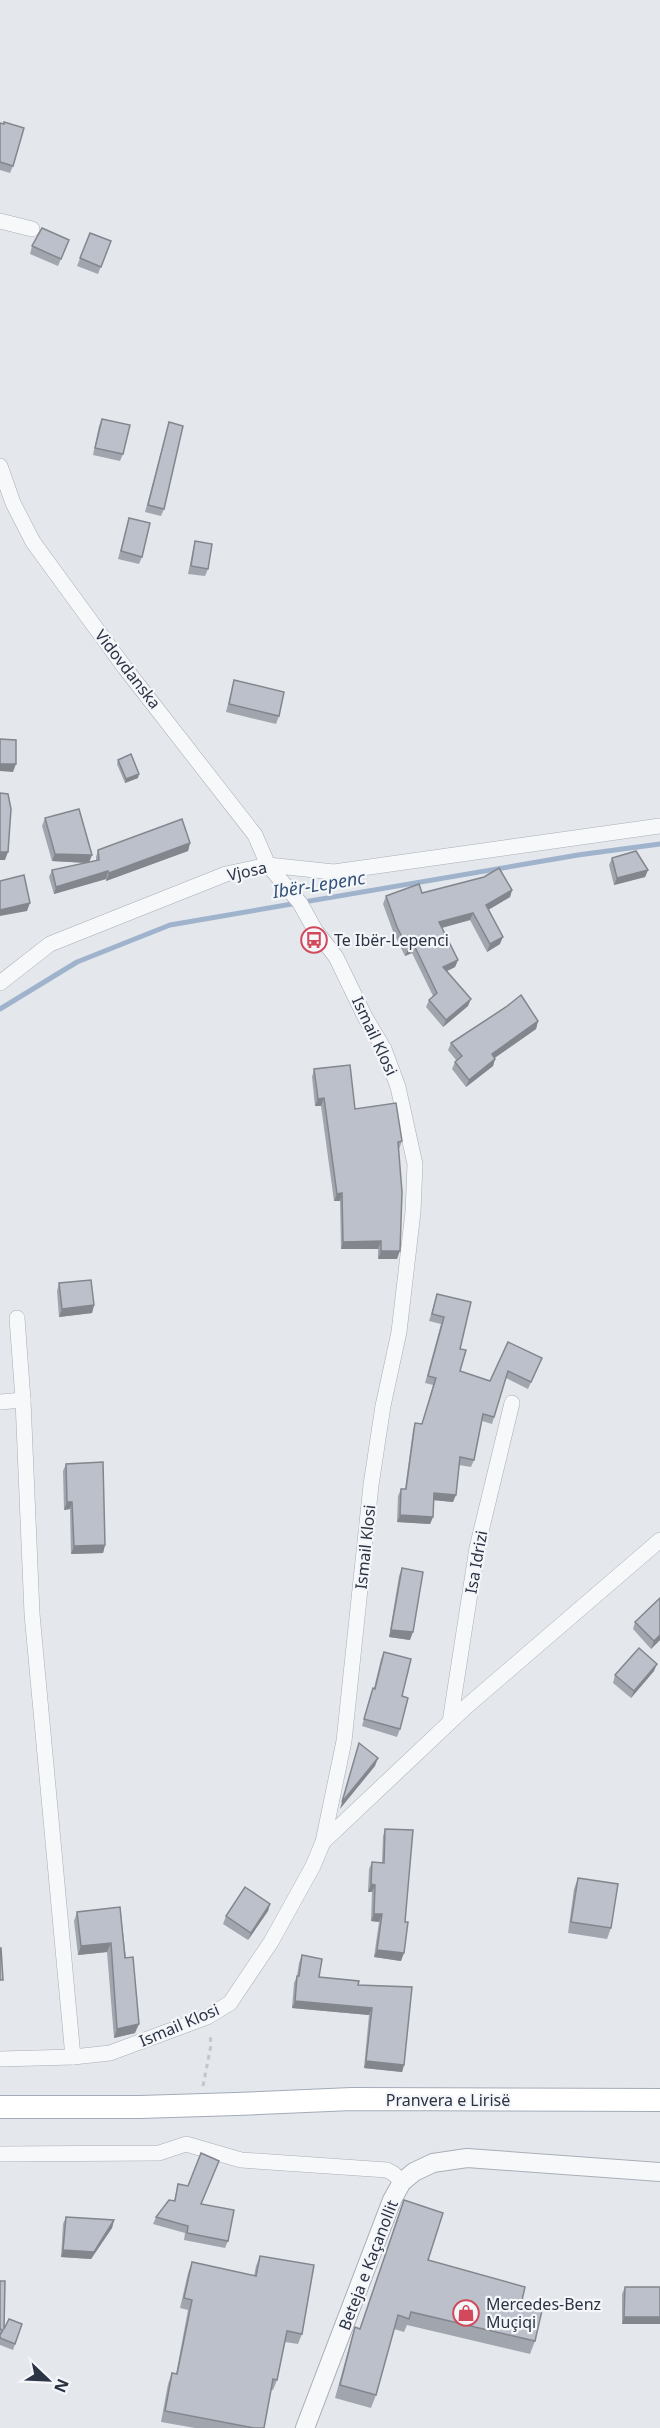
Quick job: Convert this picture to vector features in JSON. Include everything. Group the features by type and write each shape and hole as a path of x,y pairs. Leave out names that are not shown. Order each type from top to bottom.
{"main road":[{"name":"Pranvera e Lirisë","path":"0,2107 140,2107 352,2099 660,2100"},
{"name":"Pranvera e Lirisë","path":"236,2104 459,2111 660,2109"}],"street":[{"path":"0,221 32,229"},
{"name":"Vidovdanska","path":"0,466 13,503 33,542 125,668 255,836 268,865"},
{"name":"Vjosa","path":"0,983 50,944 226,874 268,865 334,872 660,826"},
{"name":"Ismail Klosi","path":"0,2059 73,2057 110,2053 207,2017 230,2003 259,1963 313,1866 323,1842 344,1741 373,1473 383,1406 399,1332 413,1212 415,1164 398,1087 384,1049 365,1017 336,957 315,930 300,903 268,865"},
{"path":"17,1318 23,1400 32,1614 73,2057"},
{"path":"0,1402 23,1400"},
{"name":"Isa Idrizi","path":"450,1722 477,1548 512,1403"},
{"path":"323,1842 450,1722 660,1540"},
{"path":"0,2154 159,2153 186,2144 241,2160 387,2170 402,2182"},
{"name":"Beteja e Kaçanollit","path":"305,2428 375,2241 402,2182 414,2172 433,2163 467,2158 660,2172"}],"path":[{"path":"200,2094 211,2045 207,2017"}],"building":[{"path":"4,122 24,128 13,166 0,162 0,123 4,124"},
{"path":"42,228 69,240 61,259 32,246"},
{"path":"90,233 111,241 101,267 80,258"},
{"path":"102,419 130,425 123,454 95,448"},
{"path":"169,422 183,426 164,509 148,505"},
{"path":"129,518 150,523 142,557 121,551"},
{"path":"195,541 212,544 208,569 191,566"},
{"path":"234,680 284,692 279,716 229,704"},
{"path":"0,739 16,740 16,764 0,764"},
{"path":"131,754 139,774 126,779 118,760"},
{"path":"0,793 8,794 11,809 8,852 0,852"},
{"path":"79,809 92,855 55,854 45,818"},
{"path":"182,819 190,843 109,873 108,871 56,887 52,870 99,860 98,850"},
{"path":"636,851 648,870 617,878 612,858"},
{"path":"499,868 512,890 486,905 503,937 490,944 473,913 439,922 458,960 443,967 471,999 446,1020 429,1000 437,993 414,945 408,949 386,896 419,884 422,893 484,877"},
{"path":"24,875 30,903 0,910 0,881"},
{"path":"521,995 538,1021 492,1054 495,1059 469,1080 455,1062 462,1056 451,1043"},
{"path":"350,1065 355,1109 396,1103 402,1141 398,1142 402,1192 400,1251 381,1251 381,1241 343,1242 342,1193 337,1194 324,1098 318,1099 314,1069"},
{"path":"91,1280 94,1305 62,1309 59,1283"},
{"path":"437,1294 471,1302 460,1349 466,1350 460,1371 490,1381 508,1342 542,1358 531,1382 508,1371 494,1417 483,1414 474,1460 460,1457 456,1495 434,1493 433,1517 400,1515 401,1489 406,1489 415,1423 422,1424 436,1378 428,1376 444,1317 432,1314"},
{"path":"103,1462 105,1545 74,1546 72,1502 67,1502 66,1464"},
{"path":"402,1568 423,1572 413,1632 391,1630"},
{"path":"660,1598 660,1635 654,1641 635,1622"},
{"path":"639,1648 657,1664 634,1691 615,1675"},
{"path":"384,1652 411,1659 402,1696 408,1698 400,1729 364,1719 373,1688 375,1689"},
{"path":"359,1743 378,1758 342,1802"},
{"path":"385,1829 413,1830 404,1953 377,1950 382,1914 374,1914 375,1885 371,1884 372,1862 384,1863"},
{"path":"578,1878 618,1884 611,1928 571,1922"},
{"path":"245,1887 270,1904 251,1933 226,1916"},
{"path":"120,1907 125,1958 133,1957 139,2024 117,2029 111,1943 81,1946 77,1912"},
{"path":"1,1948 3,1980 0,1980"},
{"path":"302,1955 322,1959 319,1977 359,1981 358,1985 412,1987 404,2065 366,2061 372,2008 295,2001"},
{"path":"201,2153 219,2161 201,2204 234,2210 228,2241 187,2233 188,2226 156,2217 169,2200 175,2201 178,2184 188,2186"},
{"path":"404,2200 443,2213 428,2260 525,2287 522,2300 543,2306 535,2341 411,2312 409,2319 398,2315 376,2395 340,2385 355,2327 360,2329"},
{"path":"66,2217 114,2220 94,2252 63,2250"},
{"path":"260,2256 314,2265 302,2334 287,2331 277,2380 273,2379 264,2428 165,2411 172,2373 177,2374 192,2300 184,2298 192,2262 256,2276"},
{"path":"0,2281 5,2281 4,2329 9,2319 22,2324 15,2344 0,2338 3,2330 0,2329"},
{"path":"625,2287 660,2287 660,2317 624,2317"}],"waterway":[{"name":"Ibër-Lepenc","path":"0,1009 77,962 170,925 578,855 660,844"}],"place":[{"name":"Te Ibër-Lepenci","path":"314,940"},
{"name":"Mercedes-Benz Muçiqi","path":"466,2313"}]}
